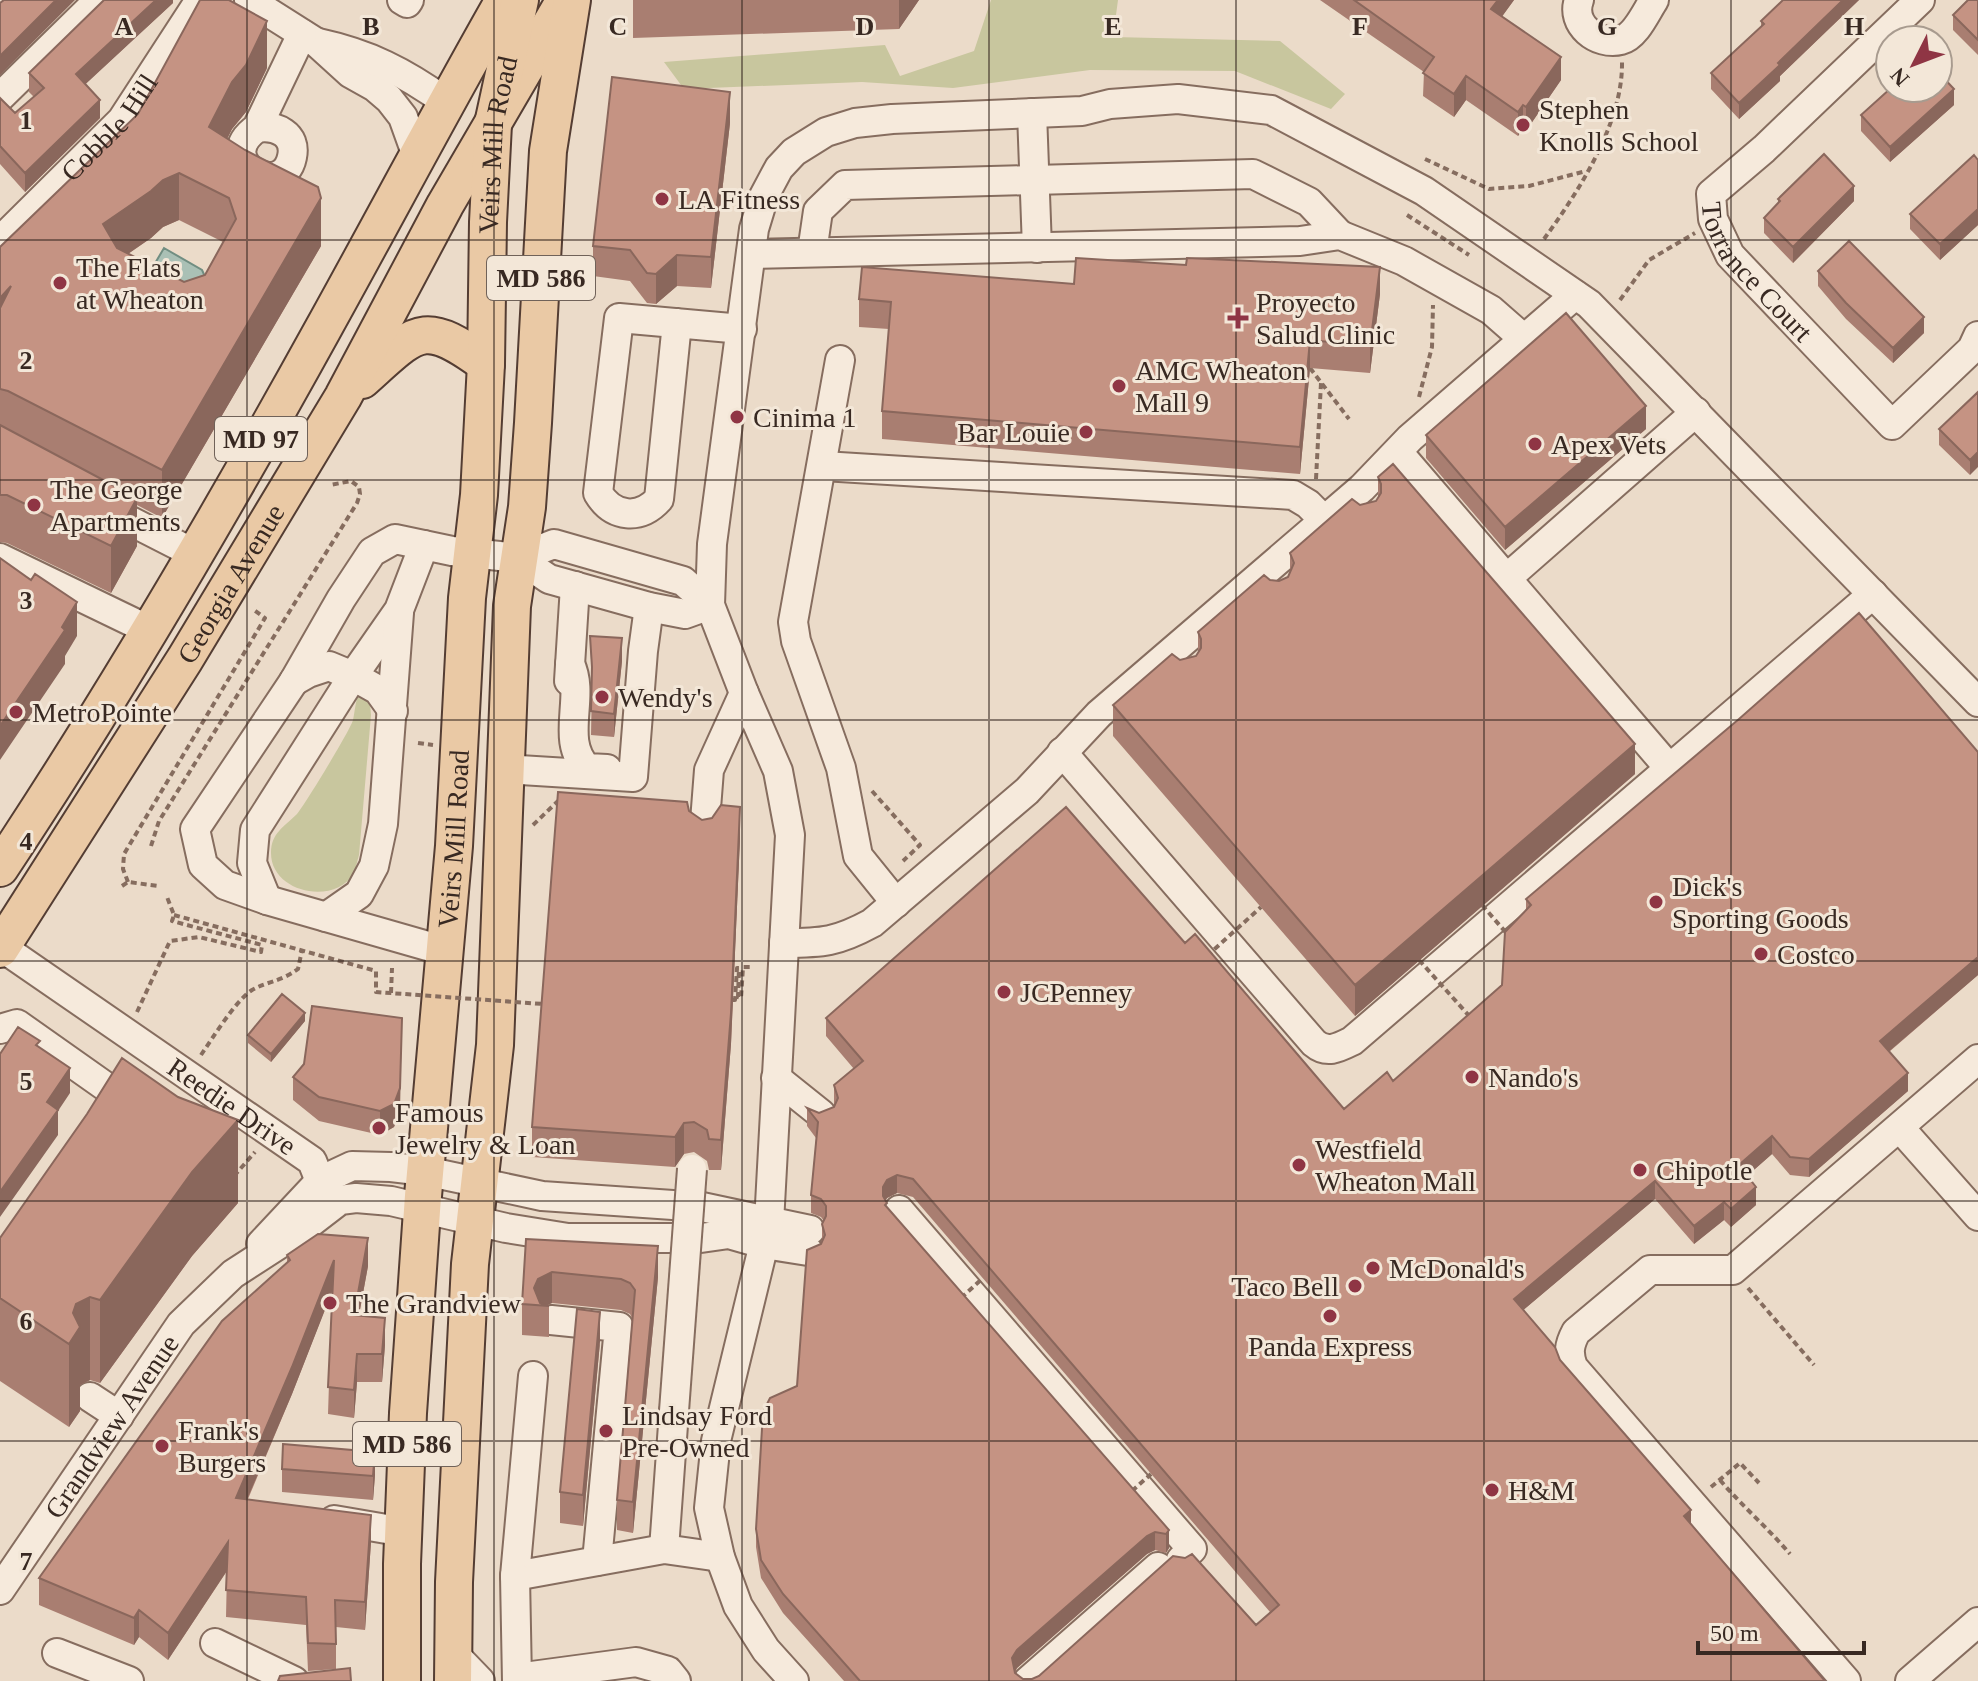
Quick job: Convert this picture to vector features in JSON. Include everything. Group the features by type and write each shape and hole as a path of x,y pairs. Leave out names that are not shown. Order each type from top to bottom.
{"main road":[{"name":"Georgia Avenue","path":"0,868 61,775 195,554 324,328 504,0"},
{"name":"Veirs Mill Road","path":"402,1681 408,1413 425,1171 454,846 470,553 478,505 486,364 493,124 520,0"},
{"name":"Georgia Avenue","path":"0,947 185,659 343,397 445,205 565,0"},
{"name":"Veirs Mill Road","path":"453,1667 470,1264 495,1045 512,606 527,507 548,151 572,0"},
{"path":"445,205 452,151 452,126 446,102"},
{"path":"343,397 401,345 421,336 445,337 486,364"}],"street":[{"path":"0,97 99,0"},
{"name":"Cobble Hill","path":"0,241 122,120 200,0"},
{"path":"249,0 310,38 350,73 389,99 403,117 417,156"},
{"path":"402,0 407,3 409,0"},
{"path":"1579,0 1576,12 1580,24 1592,34 1607,40 1622,40 1631,34 1654,0"},
{"name":"Torrance Court","path":"1920,0 1764,149 1711,194 1713,219 1730,255 1892,425 1972,349 1978,336"},
{"path":"310,38 357,52 418,82 446,102"},
{"path":"257,128 310,38"},
{"path":"781,1676 738,1606 720,1557 709,1508 716,1441 766,1233 790,835 778,771 710,605 712,544 754,229 764,196 779,168 794,152 826,132 868,121 1082,111 1110,104 1178,99 1271,110 1424,191 1589,304 1978,702"},
{"path":"1032,113 1037,248"},
{"path":"812,252 818,211 845,185 1253,174 1309,202 1340,235 1404,261 1491,310 1524,339"},
{"path":"751,254 1300,241 1340,235"},
{"path":"784,943 823,943 848,936 872,923 1027,791 1099,714 1176,665 1269,585 1324,520 1356,509 1398,452 1575,295"},
{"path":"677,323 659,499 643,512 622,514 604,502 598,493 619,318 677,323 742,329"},
{"path":"840,360 793,622 796,641 841,768 858,856 896,903"},
{"path":"1507,578 1696,412"},
{"path":"1398,452 1670,769"},
{"path":"823,466 1293,495 1305,501 1324,520"},
{"path":"82,496 195,554"},
{"path":"445,951 225,885 203,865 195,829 294,681 372,552 395,539 518,558 554,544 683,581 710,605"},
{"path":"267,900 252,863 255,830 399,610 424,545"},
{"path":"0,558 149,630"},
{"path":"518,558 549,579 649,607 685,614 710,605"},
{"path":"505,769 562,785 633,777 607,650 575,586"},
{"path":"1062,752 1314,1043 1321,1049 1335,1049 1352,1041 1873,594"},
{"path":"562,785 607,650 649,607"},
{"path":"326,917 359,894 374,866 383,824 399,610"},
{"path":"294,681 329,666 378,690 393,711"},
{"path":"704,834 709,770 744,693"},
{"name":"Reedie Drive","path":"0,947 312,1161 320,1181 352,1166 391,1167 425,1171 542,1196 702,1207 766,1233"},
{"path":"0,1029 17,1024 119,1096"},
{"path":"101,1122 150,1048"},
{"path":"1846,1681 1573,1367 1569,1355 1570,1343 1576,1332 1650,1270 1733,1270 1978,1059"},
{"path":"776,1078 821,1114"},
{"path":"1900,1128 1978,1216"},
{"path":"664,1549 692,1169"},
{"name":"Grandview Avenue","path":"0,1590 181,1324 233,1274 320,1181"},
{"name":"Grandview Avenue","path":"233,1274 301,1230 340,1200 365,1199 422,1208 506,1228 568,1238 701,1238 766,1233"},
{"path":"898,1223 930,1246 1192,1549 1169,1564 1028,1681"},
{"path":"766,1233 809,1240"},
{"path":"551,1320 619,1327 597,1561"},
{"path":"533,1376 515,1576 517,1679 644,1669 668,1671 676,1681"},
{"path":"90,1397 119,1416"},
{"path":"305,1516 404,1532"},
{"path":"515,1576 664,1549 720,1557"},
{"path":"1910,1681 1978,1622"},
{"path":"215,1643 294,1681"},
{"path":"57,1653 129,1681"},
{"path":"453,1667 480,1681"}],"path":[{"path":"1544,239 1588,170 1611,123 1623,68 1622,40"},
{"path":"1425,159 1489,189 1529,186 1588,170"},
{"path":"1407,215 1469,255"},
{"path":"1619,302 1649,260 1674,246"},
{"path":"1418,402 1432,347 1433,305"},
{"path":"1310,368 1349,419"},
{"path":"1316,482 1321,383"},
{"path":"151,846 159,821 357,503 359,487 351,481 330,485"},
{"path":"128,882 123,869 124,854 265,618 254,610"},
{"path":"418,743 436,746"},
{"path":"530,828 562,785"},
{"path":"122,886 128,882 159,886"},
{"path":"135,1015 170,941 199,937 261,952 262,945 172,921 174,915 167,897"},
{"path":"1482,905 1514,942"},
{"path":"1202,960 1261,907"},
{"path":"174,915 376,971 376,992 543,1004"},
{"path":"199,1059 219,1027 250,991 283,980 298,969 302,950"},
{"path":"1419,960 1477,1025"},
{"path":"733,1000 737,968 738,997 741,998 743,967 752,967"},
{"path":"391,993 392,968"},
{"path":"226,1186 256,1151"},
{"path":"1733,1270 1814,1365"},
{"path":"956,1302 983,1278"},
{"path":"1692,1503 1740,1463 1759,1483"},
{"path":"1125,1497 1151,1474"},
{"path":"1720,1480 1790,1554"}],"shaded area":[{"path":"991,0 1118,0 1113,37 1280,41 1345,94 1331,109 1235,71 1090,70 953,88 862,82 684,89 664,62 885,45 900,76 974,51"},
{"path":"164,248 202,270 207,281 191,310 147,277"},
{"path":"363,695 370,703 371,715 359,855 354,873 345,883 319,892 292,886 281,878 274,867 271,853 273,840 297,814 317,783 353,720 358,696"}],"building":[{"path":"4,0 56,0 0,56 0,3"},
{"path":"104,0 156,0 76,74 100,100 25,173 0,146 0,98 15,113 44,88 29,73"},
{"path":"200,0 229,0 267,21 246,65 232,82 209,127 245,150 318,187 321,198 162,470 0,389 0,308 11,286 0,298 0,247 138,114","holes":["179,173 229,198 236,219 205,275 184,282 117,248 103,224 163,180"]},
{"name":"Stephen Knolls School","path":"1354,0 1498,0 1491,9 1561,57 1526,107 1523,105 1518,112 1466,76 1454,94 1423,73 1434,57"},
{"path":"1783,0 1843,0 1739,103 1711,73 1764,24 1761,21"},
{"path":"1968,0 1978,0 1978,40 1953,15"},
{"name":"LA Fitness","path":"612,77 730,92 711,257 677,255 656,274 647,273 630,250 593,246"},
{"path":"1874,103 1937,104 1890,147 1861,115"},
{"path":"1824,154 1854,186 1793,247 1764,218 1780,201 1778,199"},
{"path":"1974,155 1978,160 1978,209 1940,244 1910,214"},
{"path":"1849,241 1924,317 1893,348 1818,271"},
{"path":"1076,258 1186,265 1187,258 1380,267 1370,346 1310,340 1300,447 882,411 891,302 859,299 862,267 1074,284"},
{"name":"Apex Vets","path":"1566,313 1646,406 1505,527 1426,435"},
{"path":"1978,392 1978,452 1970,460 1939,429"},
{"path":"0,425 137,498 111,546 7,495 0,495"},
{"path":"1393,464 1635,744 1355,985 1113,705 1172,654 1180,660 1196,656 1201,648 1198,632 1264,575 1270,580 1279,581 1288,577 1294,563 1290,553 1352,499 1360,505 1376,501 1381,493 1378,477"},
{"name":"MetroPointe","path":"0,558 31,580 35,574 77,602 62,627 65,630 0,726"},
{"name":"Westfield Wheaton Mall","path":"1859,613 1978,752 1978,957 1880,1041 1908,1073 1809,1159 1790,1157 1772,1136 1739,1165 1756,1187 1731,1209 1724,1202 1694,1226 1655,1181 1514,1299 1555,1347 1560,1360 1691,1510 1684,1516 1825,1681 860,1681 783,1594 761,1560 756,1529 763,1412 770,1398 797,1386 807,1250 821,1244 825,1235 822,1224 826,1206 821,1199 811,1195 818,1122 807,1108 819,1113 834,1107 838,1098 834,1085 863,1061 826,1018 1066,807 1185,943 1195,934 1344,1109 1387,1072 1393,1081 1502,985 1505,932 1531,905 1526,899","holes":["897,1175 913,1179 1279,1605 1256,1625 1192,1554 1185,1558 1173,1556 1039,1676 1023,1679 1015,1673 1012,1658 1017,1650 1147,1536 1155,1532 1166,1534 1169,1530 885,1205 883,1187 887,1180"]},
{"path":"590,636 622,638 614,714 591,711"},
{"path":"558,792 687,802 689,811 702,820 712,818 721,805 740,807 731,1013 721,1140 709,1139 707,1130 694,1122 684,1123 675,1137 532,1127"},
{"path":"282,994 305,1013 271,1054 248,1035"},
{"path":"312,1006 402,1018 400,1088 394,1104 380,1111 319,1097 293,1077 304,1064"},
{"path":"18,1027 40,1041 36,1045 70,1068 47,1102 58,1110 0,1192 0,1054"},
{"path":"122,1058 178,1097 238,1120 192,1172 100,1300 90,1297 76,1304 73,1313 80,1327 69,1344 0,1298 0,1238 87,1114"},
{"path":"318,1234 368,1238 354,1315 385,1318 382,1354 357,1354 354,1390 328,1387 334,1260 236,1498 371,1515 365,1602 335,1600 336,1644 308,1643 306,1597 226,1590 228,1542 168,1633 139,1610 134,1618 39,1578 222,1321 290,1260 287,1255"},
{"path":"526,1239 658,1246 633,1502 617,1500 635,1290 630,1283 621,1279 552,1272 538,1279 534,1288 540,1303 549,1306 522,1304"},
{"path":"577,1309 600,1312 583,1495 560,1492"},
{"path":"283,1444 375,1452 373,1476 282,1469"},
{"path":"350,1668 351,1681 278,1681 280,1676"}],"place":[{"name":"Stephen Knolls School","path":"1523,125"},
{"name":"LA Fitness","path":"662,199"},
{"name":"The Flats at Wheaton","path":"60,283"},
{"name":"Proyecto Salud Clinic","path":"1238,318"},
{"name":"AMC Wheaton Mall 9","path":"1119,386"},
{"name":"Cinima 1","path":"737,417"},
{"name":"Bar Louie","path":"1086,432"},
{"name":"Apex Vets","path":"1535,444"},
{"name":"The George Apartments","path":"34,505"},
{"name":"Wendy's","path":"602,697"},
{"name":"MetroPointe","path":"16,712"},
{"name":"Dick's Sporting Goods","path":"1656,902"},
{"name":"Costco","path":"1761,954"},
{"name":"JCPenney","path":"1004,992"},
{"name":"Nando's","path":"1472,1077"},
{"name":"Famous Jewelry & Loan","path":"379,1128"},
{"name":"Westfield Wheaton Mall","path":"1299,1165"},
{"name":"Chipotle","path":"1640,1170"},
{"name":"McDonald's","path":"1373,1268"},
{"name":"Taco Bell","path":"1355,1286"},
{"name":"The Grandview","path":"330,1303"},
{"name":"Panda Express","path":"1330,1316"},
{"name":"Lindsay Ford Pre-Owned","path":"606,1431"},
{"name":"Frank's Burgers","path":"162,1446"},
{"name":"H&M","path":"1492,1490"}]}
